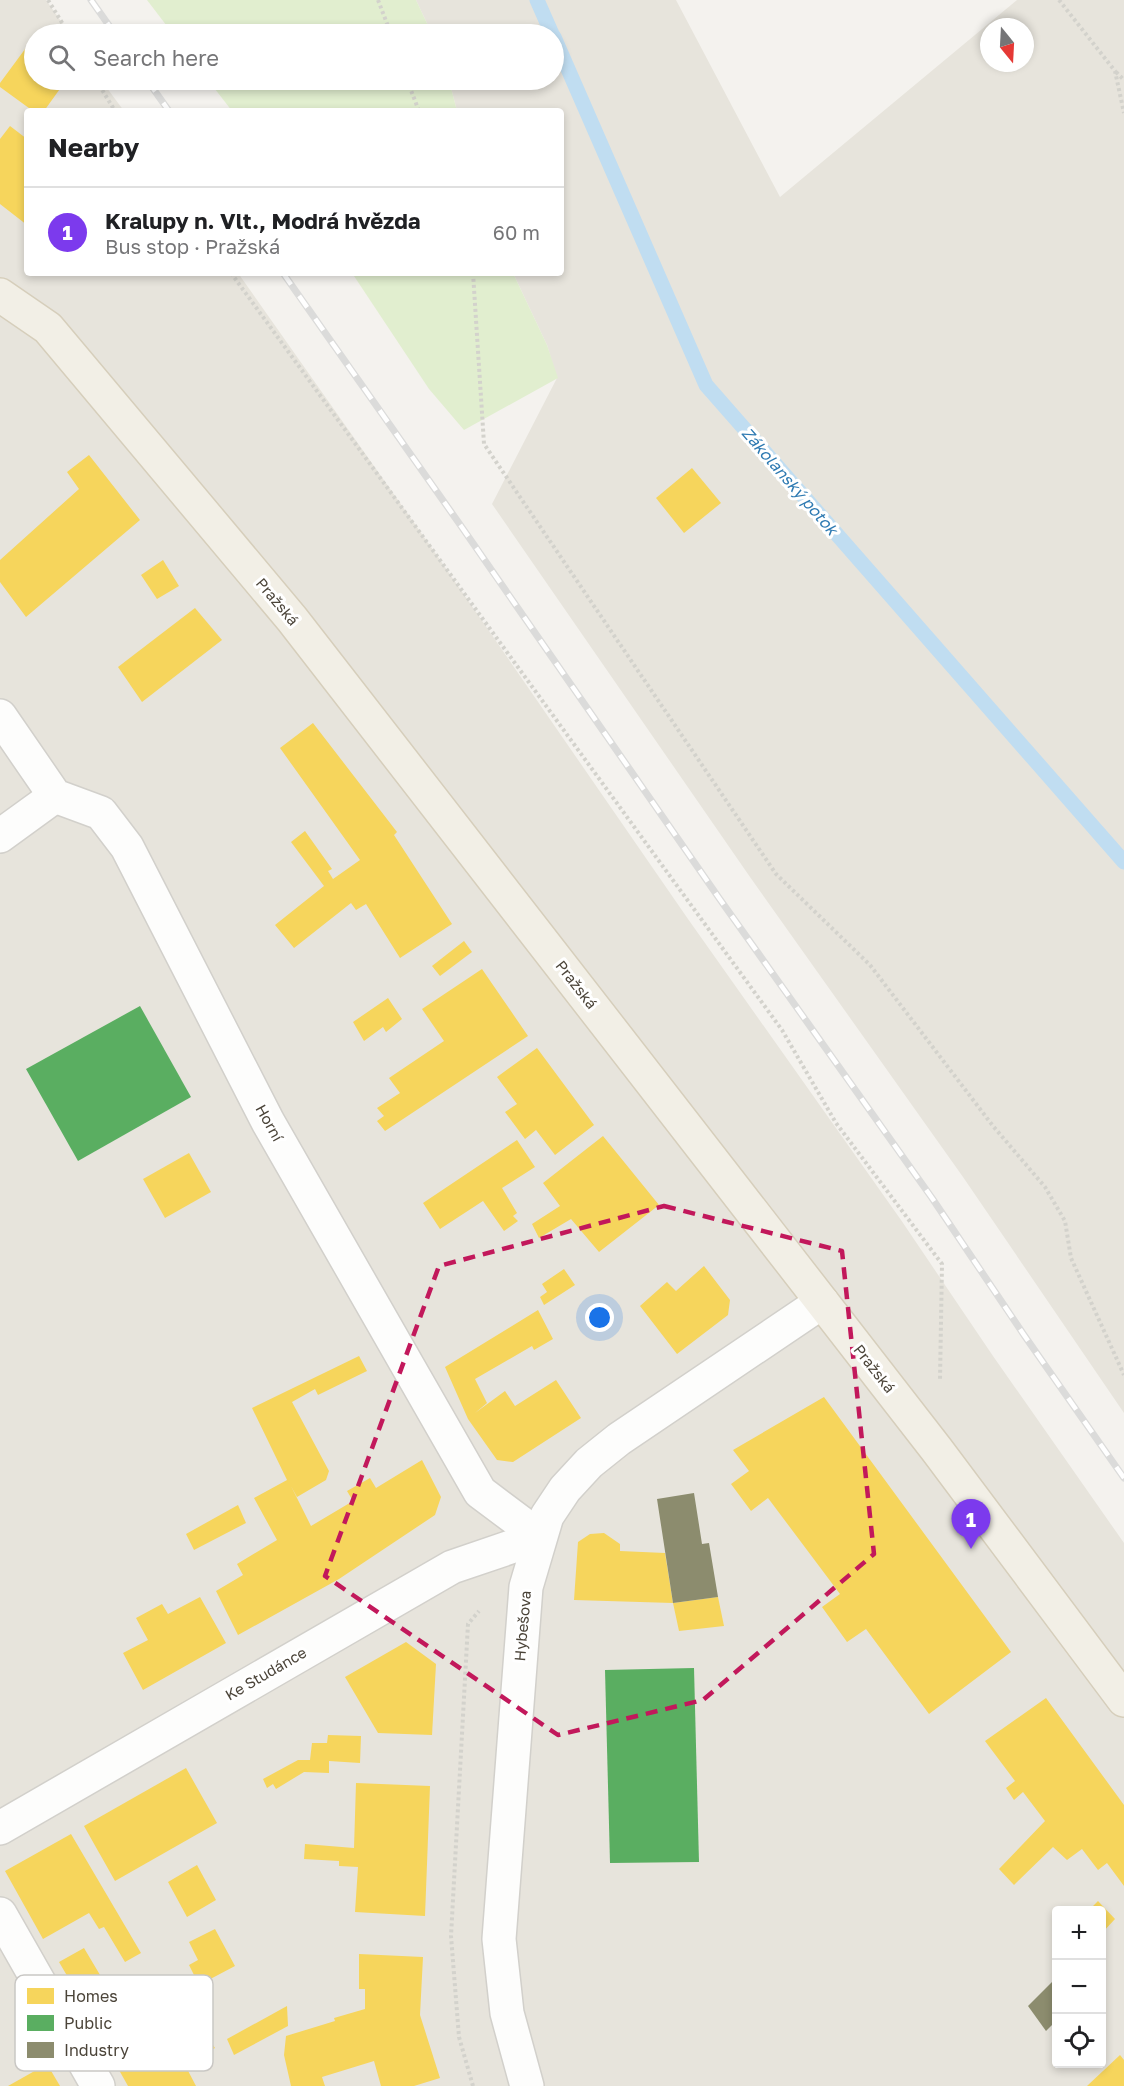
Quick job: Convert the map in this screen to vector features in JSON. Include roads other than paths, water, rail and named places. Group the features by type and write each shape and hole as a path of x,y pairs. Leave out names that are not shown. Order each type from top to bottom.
{"main road":[{"name":"Pražská","path":"0,295 48,328 292,619 937,1450 1124,1700"}],"street":[{"path":"0,716 55,796 0,836"},
{"name":"Horní","path":"55,796 101,813 127,847 268,1122 480,1492 540,1537"},
{"name":"Hybešova","path":"527,2086 507,2013 499,1939 526,1587 547,1516 564,1489 589,1463 619,1439 822,1302"},
{"name":"Ke Studánce","path":"0,1828 452,1568 540,1537"},
{"path":"0,1914 35,1975"},
{"path":"89,2071 98,2086"}],"waterway":[{"name":"Zákolanský potok","path":"537,0 548,24"},
{"name":"Zákolanský potok","path":"564,60 706,385 1124,862"}],"railway":[{"path":"91,0 108,24"},
{"path":"154,90 167,108"},
{"path":"285,276 719,898 932,1198 1124,1478"}],"place":[{"name":"Kralupy n. Vlt., Modrá hvězda","path":"971,1549"}]}
